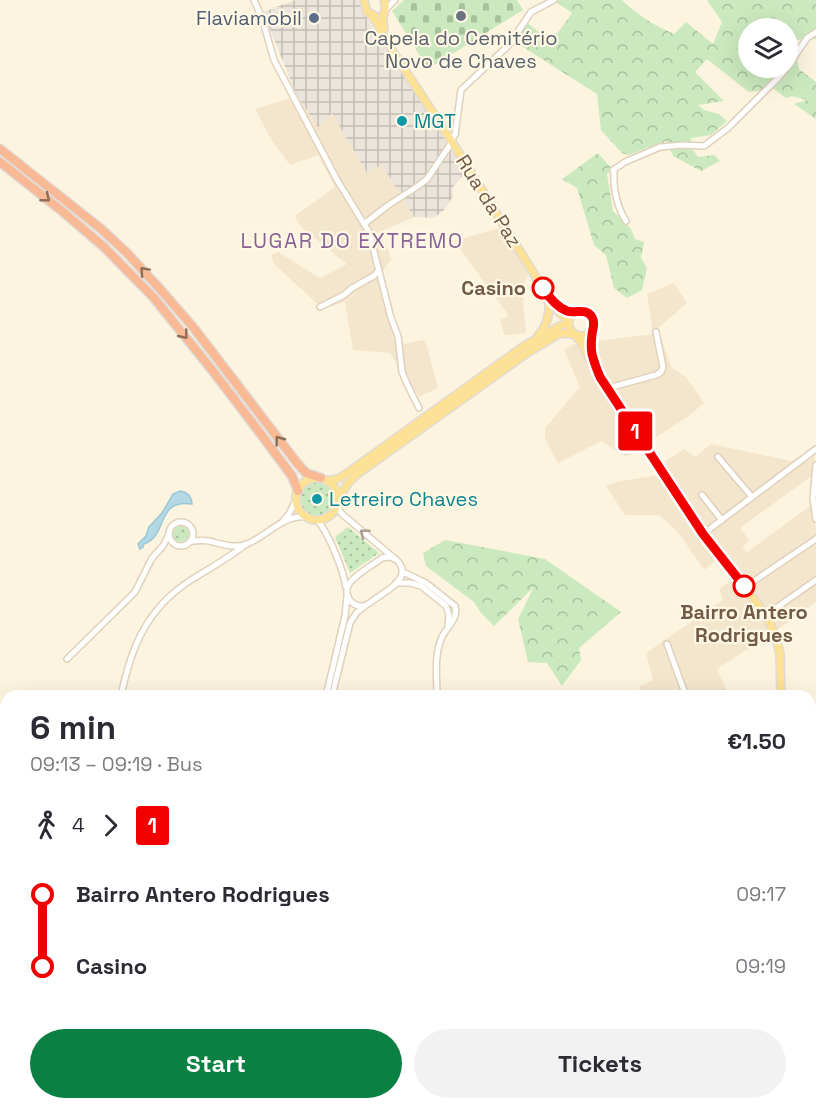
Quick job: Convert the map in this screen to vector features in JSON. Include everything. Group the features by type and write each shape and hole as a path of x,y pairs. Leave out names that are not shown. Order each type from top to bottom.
{"highway":[{"path":"0,151 87,217 133,260 193,327 297,463 306,472 324,480"},
{"path":"0,162 104,247 154,298 212,369 292,476 297,495"}],"main road":[{"path":"384,0 382,24 391,48"},
{"path":"365,2 367,12 372,16 391,48"},
{"path":"372,16 384,11"},
{"name":"Rua da Paz","path":"391,48 546,294"},
{"path":"546,294 561,308 575,313 582,311 591,316 594,322 592,355 600,377"},
{"path":"546,294 558,311 569,321 571,331 581,342 594,368 703,534 766,615 780,653 781,690"},
{"path":"532,342 541,333 548,318 549,305 546,294"},
{"path":"575,313 569,321 532,342 346,474 337,478 309,480 302,484 297,495 298,509 306,517 317,520 332,515 348,483 356,475 527,353 557,335 563,333 585,336 592,331"},
{"path":"324,480 334,486 338,501"}],"street":[{"path":"254,0 262,18 274,60 337,180 369,231 391,318 398,336 402,372 419,408"},
{"path":"384,11 395,0"},
{"path":"364,224 427,179 455,135 461,90 509,45 531,12 554,0"},
{"path":"798,51 807,38 816,32"},
{"path":"626,221 617,205 614,170 625,162 660,147 704,146 728,128 778,78"},
{"path":"320,307 344,295 374,276 379,270"},
{"path":"608,388 661,372 663,367 656,332"},
{"path":"703,534 816,449"},
{"path":"718,457 752,497"},
{"path":"816,465 813,498 816,519"},
{"path":"282,522 289,514 297,495"},
{"path":"702,495 722,520"},
{"path":"334,690 350,623 357,612 400,580 403,572 401,564 396,559 342,514 338,501"},
{"path":"122,690 136,642 155,612 189,581 246,544 292,517 306,517"},
{"path":"317,520 324,529 341,569 352,603 364,606 369,604"},
{"path":"67,659 135,592 152,558 163,546 172,526 178,522 185,523 199,536 209,541 227,546 246,544"},
{"path":"188,552 188,543 193,531"},
{"path":"169,534 171,541 177,545"},
{"path":"745,587 816,540"},
{"path":"163,546 209,541"},
{"path":"327,690 345,616 350,582 382,558 396,559"},
{"path":"403,572 426,583 456,609 456,618 448,626 437,653 437,690"},
{"path":"766,615 816,580"},
{"path":"396,583 410,582 421,586 446,606 448,626"},
{"path":"667,644 684,690"}],"shaded area":[{"path":"295,0 359,0 373,28 466,172 452,188 453,196 444,210 434,218 414,217 381,165 367,173 332,113 318,127 297,96 263,12"},
{"path":"297,96 318,127 332,112 367,173 381,165 414,217 373,235 388,248 391,260 382,271 402,344 425,340 438,388 419,397 390,353 353,350 345,302 323,309 274,264 271,255 278,252 320,278 347,264 301,227 295,216 335,187 318,155 290,165 272,141 255,109"},
{"path":"499,228 506,234 529,271 522,289 526,333 504,335 500,319 509,316 454,241"},
{"path":"674,283 687,303 658,328 671,367 686,377 704,403 689,416 647,443 663,463 684,449 695,457 711,444 791,461 815,453 813,475 740,528 749,540 742,547 747,552 810,506 816,528 816,602 717,669 726,690 640,690 639,687 653,680 646,653 723,600 719,589 733,579 718,559 704,570 678,532 659,515 625,515 606,486 616,482 659,475 641,449 626,457 601,441 558,463 545,439 545,428 580,387 564,350 575,344 653,334 647,294"}],"green space":[{"path":"404,0 517,0 523,10 428,69 392,11"},
{"path":"553,0 622,0 640,15 667,31 674,34 686,22 713,44 722,22 707,0 816,0 816,39 798,40 798,18 738,18 738,78 798,78 798,65 799,69 816,82 816,119 794,104 807,100 792,96 786,98 774,89 749,92 707,59 695,72 724,101 698,105 704,110 719,114 727,121 711,135 691,138 692,148 698,157 714,155 720,161 701,171 673,156 666,140 658,149 649,147 629,155 622,153 601,130 597,94 515,42 527,23 551,41 572,13"},
{"path":"598,153 613,170 607,174 613,211 631,229 635,239 644,242 641,258 647,268 642,290 627,298 614,288 606,255 594,245 577,188 562,179"},
{"path":"317,482 329,487 334,499 329,511 317,516 305,511 300,499 305,487"},
{"path":"178,526 184,526 189,534 187,540 178,542 173,537 173,531"},
{"path":"348,527 379,553 350,573 335,537"},
{"path":"445,540 545,559 621,612 579,648 581,660 562,686 547,663 528,662 518,619 534,587 494,626 474,602 426,566 423,553"}],"water":[{"path":"180,491 189,495 192,504 172,507 167,512 157,533 140,549 138,544 146,536 149,527 162,513 173,494"}],"bus line":[{"name":"1","path":"543,288 561,308 575,313 582,311 589,313 594,322 591,337 592,355 600,377 703,534 744,586"}],"place":[{"name":"Capela do Cemitério Novo de Chaves","path":"461,16"},
{"name":"Flaviamobil","path":"314,18"},
{"name":"MGT","path":"402,121"},
{"name":"Casino","path":"543,288"},
{"name":"Letreiro Chaves","path":"317,499"},
{"name":"Bairro Antero Rodrigues","path":"744,586"}],"district":[{"name":"LUGAR DO EXTREMO","path":"352,241"}]}
